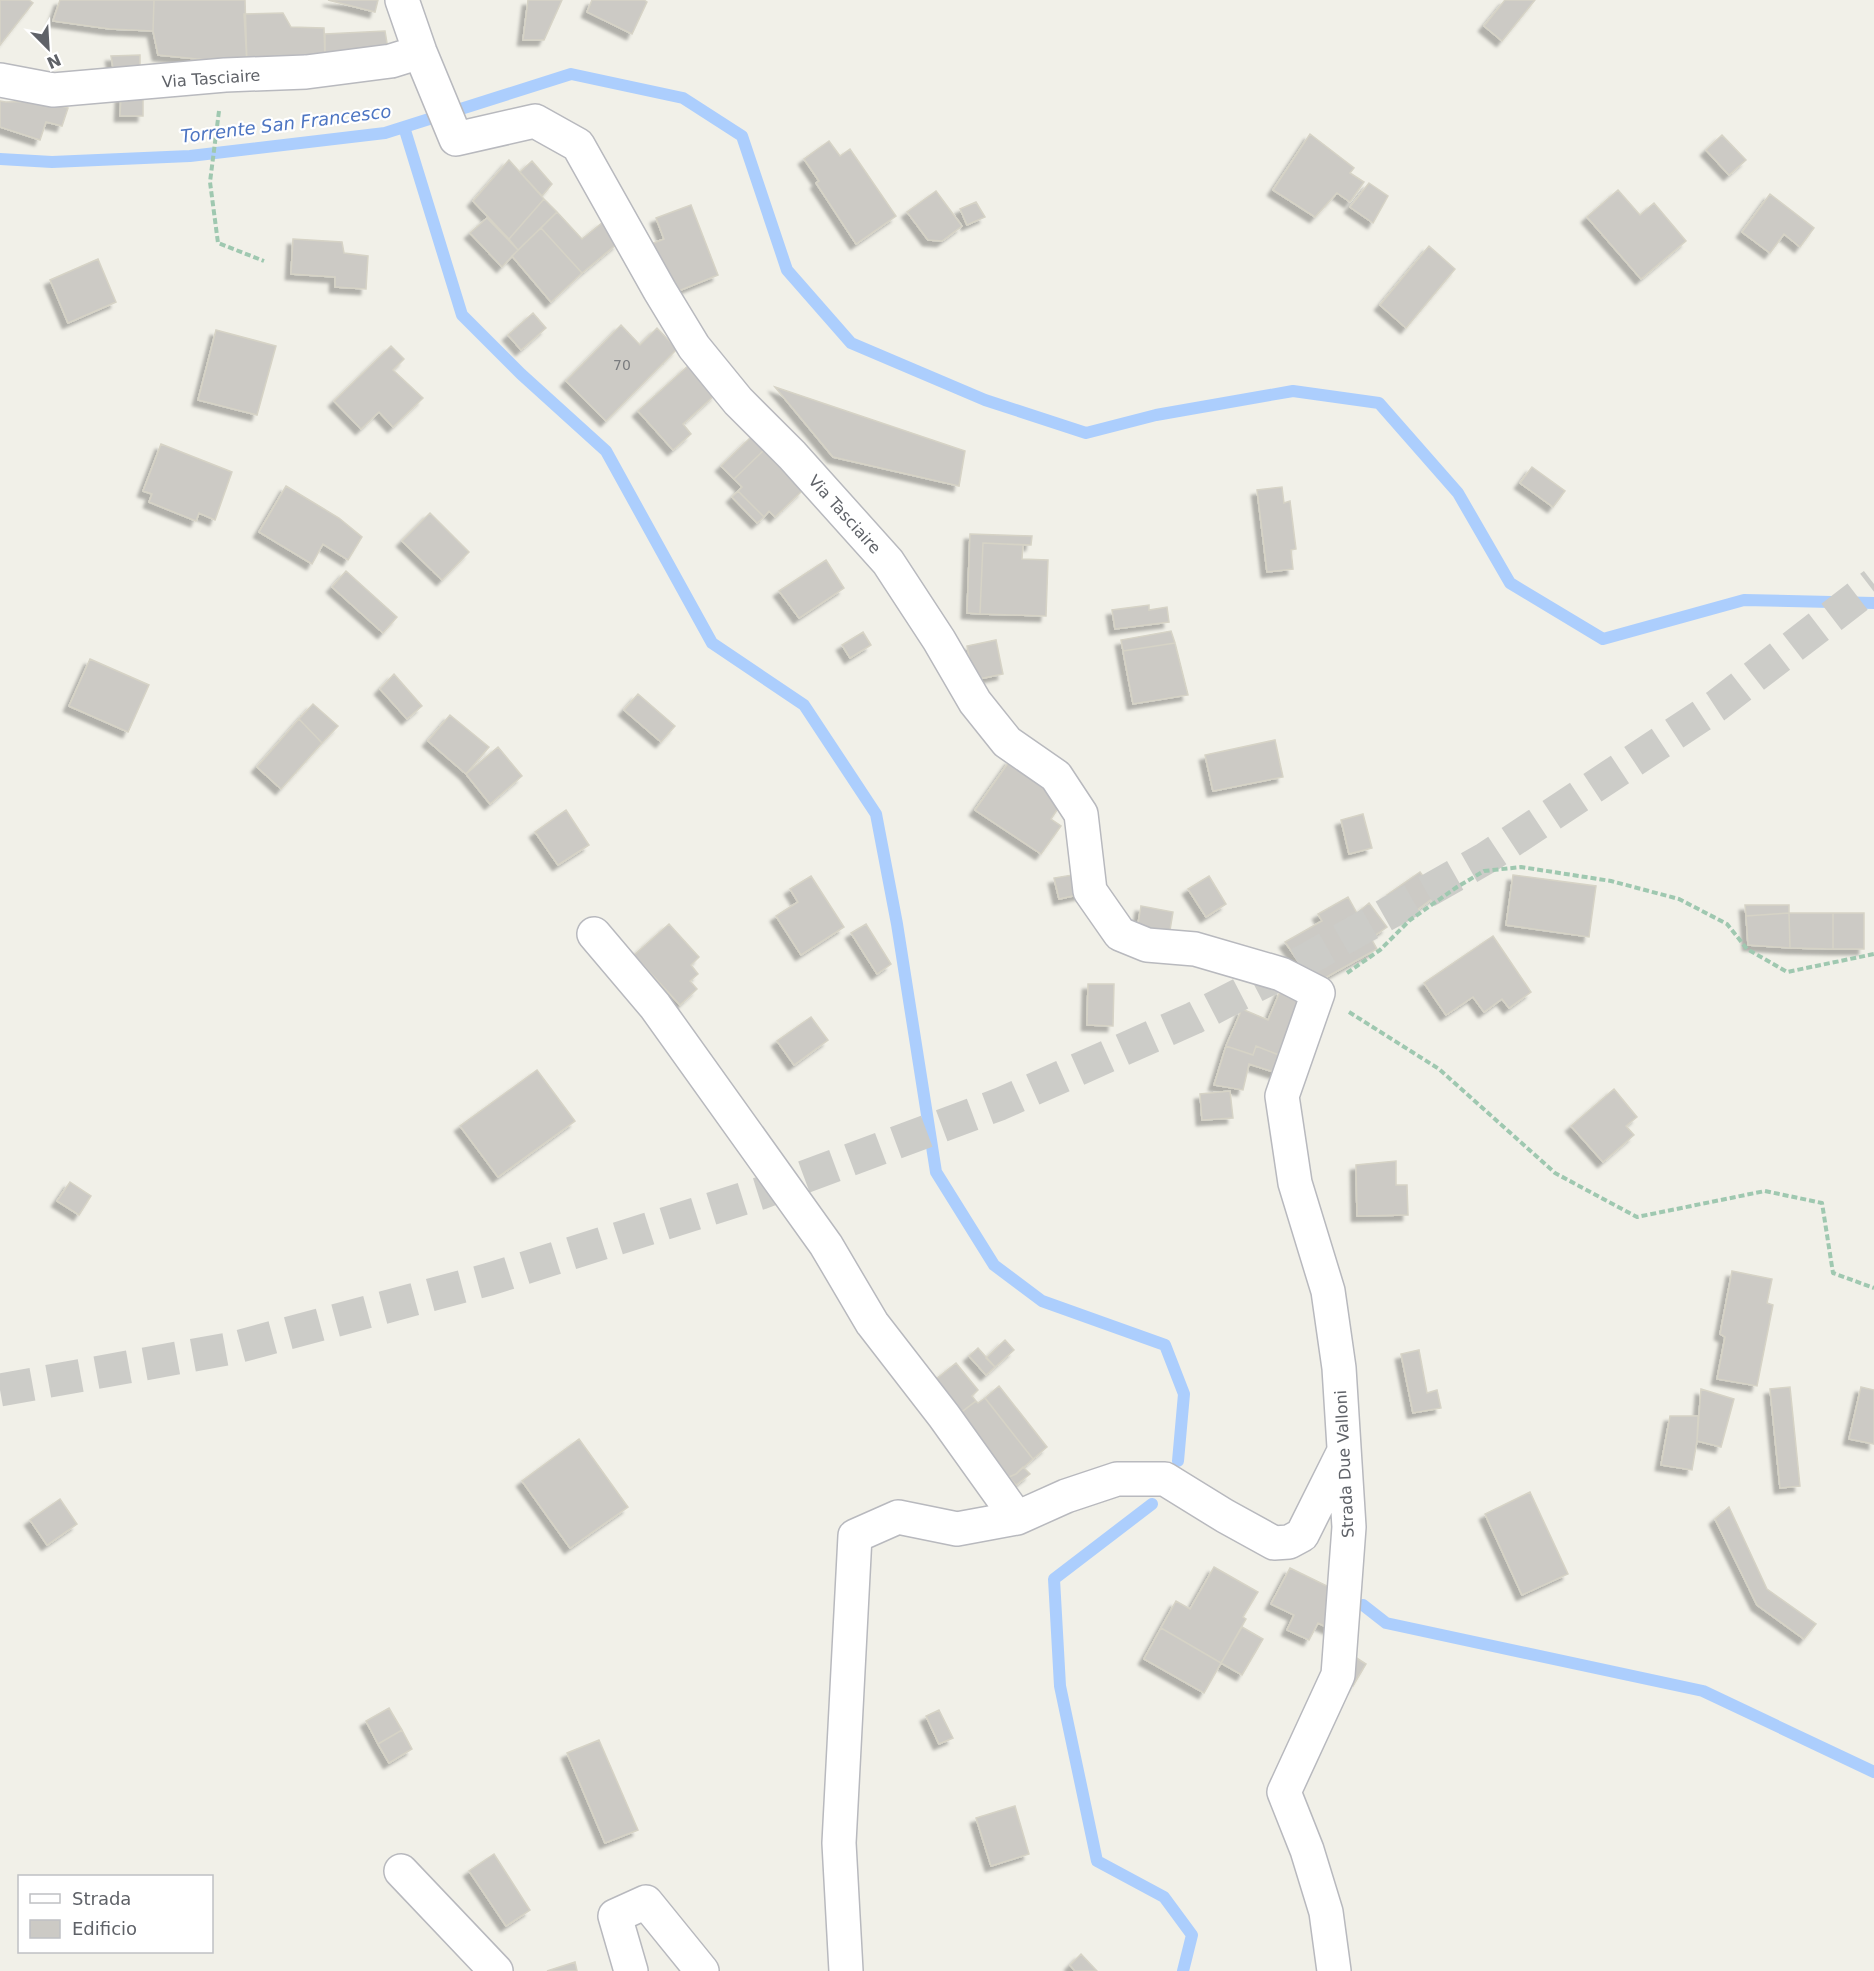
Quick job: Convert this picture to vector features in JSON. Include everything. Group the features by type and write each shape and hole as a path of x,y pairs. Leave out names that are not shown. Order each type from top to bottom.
{"street":[{"name":"Via Tasciaire","path":"402,0 456,139 535,121 578,145 694,347 738,401 792,455 888,562 939,640 975,702 1007,742 1056,776 1081,814 1090,891 1120,934 1147,945 1195,949 1281,974 1318,993"},
{"name":"Via Tasciaire","path":"0,80 53,90 225,75 306,72 392,61 421,53"},
{"path":"594,934 655,1006 826,1245 872,1323 944,1416 1017,1518"},
{"name":"Strada Due Valloni","path":"1318,993 1282,1096 1295,1183 1328,1291 1339,1368 1349,1527 1338,1675 1284,1792 1307,1850 1326,1912 1334,1971"},
{"path":"846,1971 839,1843 855,1536 898,1517 957,1529 1017,1518 1066,1496 1117,1479 1166,1479 1274,1543 1289,1542 1302,1534 1345,1450"},
{"path":"401,1871 496,1971"},
{"path":"631,1971 615,1916 646,1902 702,1971"}],"path":[{"path":"217,121 210,182 218,243 264,261"},
{"path":"1874,954 1787,972 1747,949 1727,924 1679,899 1611,881 1521,867 1484,871 1457,887 1410,920 1380,950 1318,993 1439,1069 1555,1173 1637,1217 1765,1191 1822,1203 1833,1273 1874,1288"}],"building":[{"path":"0,0 29,0 33,3 0,45"},
{"path":"60,0 154,0 153,31 110,29 53,21"},
{"path":"154,0 245,0 247,64 158,55 153,31"},
{"path":"328,0 378,0 375,12"},
{"path":"528,0 562,0 544,40 523,40"},
{"path":"592,0 644,0 647,2 632,34 587,12"},
{"path":"1505,0 1535,0 1502,41 1484,26"},
{"path":"283,13 291,27 324,28 325,60 247,64 244,14"},
{"path":"385,31 389,55 325,60 325,34"},
{"path":"140,55 140,74 114,74 111,56"},
{"path":"121,96 143,96 143,116 120,116"},
{"path":"0,101 44,101 68,108 62,126 46,122 40,140 0,127"},
{"path":"1310,134 1354,168 1350,173 1364,182 1350,202 1337,193 1315,217 1273,190"},
{"path":"1722,135 1746,160 1729,175 1706,150"},
{"path":"829,141 840,156 850,149 896,216 856,244 816,183 819,181 804,159"},
{"path":"509,160 544,199 509,239 473,201"},
{"path":"532,161 552,184 542,196 520,172"},
{"path":"1369,183 1388,196 1373,223 1350,207"},
{"path":"1618,190 1640,215 1654,203 1686,241 1641,279 1587,217"},
{"path":"936,191 962,226 942,241 928,240 907,212"},
{"path":"1770,194 1814,228 1800,247 1784,234 1770,253 1742,232"},
{"path":"544,199 557,212 518,250 509,239"},
{"path":"976,202 985,217 967,225 960,209"},
{"path":"691,205 718,275 671,294 651,244 664,239 656,218"},
{"path":"557,212 582,239 603,222 618,243 582,273 541,228"},
{"path":"487,218 518,250 502,267 470,233"},
{"path":"541,228 582,273 551,302 512,256"},
{"path":"293,239 342,242 344,253 368,256 366,289 335,287 335,277 291,274"},
{"path":"1429,246 1455,269 1406,328 1380,305"},
{"path":"98,259 116,302 68,323 50,280"},
{"path":"533,313 546,328 521,350 508,335"},
{"path":"621,325 640,345 657,328 677,349 606,421 566,381"},
{"path":"216,330 276,346 257,415 198,400"},
{"path":"391,346 404,359 393,370 423,398 393,427 379,412 361,429 334,401"},
{"path":"689,365 716,394 683,424 691,434 673,450 638,411"},
{"path":"775,387 965,451 959,486 833,457"},
{"path":"751,437 764,450 734,479 721,466"},
{"path":"161,444 232,472 215,520 199,513 196,521 149,502 152,494 143,491"},
{"path":"764,450 803,490 775,517 769,511 764,517 738,491 742,487 734,479"},
{"path":"1532,467 1565,491 1553,507 1520,483"},
{"path":"286,486 339,518 362,537 348,560 323,544 312,564 259,532"},
{"path":"1282,487 1284,503 1290,501 1296,549 1291,550 1293,569 1267,572 1257,490"},
{"path":"738,491 764,517 757,523 732,497"},
{"path":"430,513 469,552 442,580 402,541"},
{"path":"970,534 1032,536 1031,545 983,543 980,614 967,613"},
{"path":"983,543 1023,545 1022,559 1048,560 1046,616 980,614"},
{"path":"826,560 844,588 799,618 779,591"},
{"path":"346,571 397,617 383,633 332,587"},
{"path":"1149,605 1149,610 1167,607 1169,622 1115,629 1112,610"},
{"path":"1171,631 1175,643 1123,651 1121,640"},
{"path":"863,632 871,645 850,658 842,645"},
{"path":"996,640 1003,674 974,680 967,646"},
{"path":"1175,643 1188,695 1133,704 1123,651"},
{"path":"90,659 149,685 128,732 69,706"},
{"path":"394,674 422,706 407,719 380,689"},
{"path":"638,694 675,726 661,742 624,710"},
{"path":"313,704 338,726 322,743 299,719"},
{"path":"450,715 489,747 466,774 428,741"},
{"path":"299,719 322,743 281,789 257,767"},
{"path":"1275,740 1283,777 1213,791 1205,755"},
{"path":"498,747 522,776 490,804 466,774"},
{"path":"1011,759 1065,798 1051,819 1061,826 1041,854 975,810"},
{"path":"566,810 589,845 558,865 535,832"},
{"path":"1363,814 1372,848 1349,854 1341,820"},
{"path":"1420,872 1437,895 1405,919 1387,895"},
{"path":"1078,874 1082,894 1059,899 1054,878"},
{"path":"1513,875 1596,886 1589,937 1506,925"},
{"path":"811,876 844,927 801,955 776,916 798,902 790,889"},
{"path":"1209,876 1226,904 1206,917 1188,889"},
{"path":"1348,897 1377,949 1314,984 1285,942 1322,921 1318,914"},
{"path":"1369,903 1387,927 1374,936 1357,913"},
{"path":"1745,905 1789,905 1789,913 1746,916"},
{"path":"1141,906 1173,912 1169,936 1137,930"},
{"path":"1789,913 1833,913 1833,949 1790,948"},
{"path":"1789,913 1790,948 1748,945 1746,916"},
{"path":"1833,913 1864,913 1864,949 1833,949"},
{"path":"669,924 699,957 691,965 698,974 690,981 697,989 680,1005 634,955"},
{"path":"866,924 891,964 877,974 851,933"},
{"path":"1493,936 1531,992 1509,1008 1502,999 1484,1012 1473,997 1446,1015 1424,983"},
{"path":"1088,984 1114,984 1113,1026 1087,1025"},
{"path":"1281,989 1308,1002 1284,1057 1256,1046 1253,1055 1226,1046 1242,1009 1268,1020"},
{"path":"811,1017 828,1040 794,1065 777,1041"},
{"path":"1226,1046 1253,1055 1256,1046 1284,1057 1277,1073 1249,1064 1243,1090 1214,1085"},
{"path":"537,1070 575,1121 498,1177 460,1126"},
{"path":"1614,1089 1637,1117 1626,1126 1634,1135 1603,1162 1571,1126"},
{"path":"1230,1091 1233,1118 1202,1120 1200,1094"},
{"path":"1396,1161 1396,1185 1407,1185 1408,1215 1357,1216 1356,1165"},
{"path":"70,1182 91,1196 79,1215 57,1201"},
{"path":"1732,1271 1772,1279 1767,1303 1773,1305 1757,1386 1717,1379 1725,1337 1720,1334"},
{"path":"1005,1340 1014,1350 995,1367 986,1358"},
{"path":"978,1348 995,1367 986,1375 969,1356"},
{"path":"1419,1350 1427,1393 1437,1390 1441,1408 1413,1413 1401,1354"},
{"path":"956,1363 978,1390 972,1396 976,1401 959,1414 935,1380"},
{"path":"999,1386 1047,1447 1033,1459 985,1398"},
{"path":"1790,1387 1800,1486 1780,1488 1770,1389"},
{"path":"1861,1387 1874,1390 1874,1444 1849,1439"},
{"path":"1701,1389 1734,1399 1721,1447 1697,1441"},
{"path":"985,1398 1033,1459 1009,1477 959,1414 976,1401 978,1403"},
{"path":"1670,1416 1698,1416 1692,1470 1661,1465"},
{"path":"579,1439 628,1507 570,1548 522,1481"},
{"path":"1023,1467 1030,1474 1016,1485 1009,1477"},
{"path":"1530,1492 1568,1574 1522,1595 1485,1514"},
{"path":"60,1499 77,1524 47,1545 30,1520"},
{"path":"1729,1507 1767,1589 1816,1624 1804,1639 1757,1605 1715,1519"},
{"path":"1214,1567 1258,1592 1243,1617 1246,1619 1221,1663 1161,1628 1176,1601 1190,1609"},
{"path":"1290,1568 1331,1588 1335,1631 1318,1623 1309,1640 1287,1630 1294,1615 1271,1604"},
{"path":"1242,1627 1263,1639 1242,1675 1221,1663"},
{"path":"1161,1628 1221,1663 1204,1693 1144,1659"},
{"path":"1352,1655 1366,1664 1353,1686 1339,1678"},
{"path":"389,1708 402,1730 378,1744 366,1721"},
{"path":"939,1710 953,1738 939,1744 926,1716"},
{"path":"402,1730 412,1749 389,1763 378,1744"},
{"path":"599,1740 638,1830 605,1843 567,1753"},
{"path":"1015,1806 1029,1854 991,1866 976,1818"},
{"path":"494,1854 530,1910 506,1926 469,1871"},
{"path":"1081,1954 1097,1971 1075,1971 1070,1965"},
{"path":"575,1962 577,1971 547,1971"}],"waterway":[{"name":"Torrente San Francesco","path":"0,159 52,162 190,156 385,133 571,74 683,98 742,136 787,270 851,343 985,400 1086,433 1156,415 1293,391 1379,403 1458,493 1510,583 1603,639 1744,600 1874,603"},
{"path":"404,127 462,315 521,374 606,451 712,643 804,705 876,814 897,924 936,1172 994,1265 1042,1301 1165,1345 1184,1394 1178,1461"},
{"path":"1152,1504 1054,1579 1060,1686 1097,1861 1164,1897 1192,1935 1183,1971"},
{"path":"1363,1605 1386,1623 1703,1691 1874,1772"}],"tunnel":[{"path":"0,1390 233,1348 490,1279 761,1193 1000,1104 1194,1018 1304,961 1486,858 1716,706 1874,584"}]}
